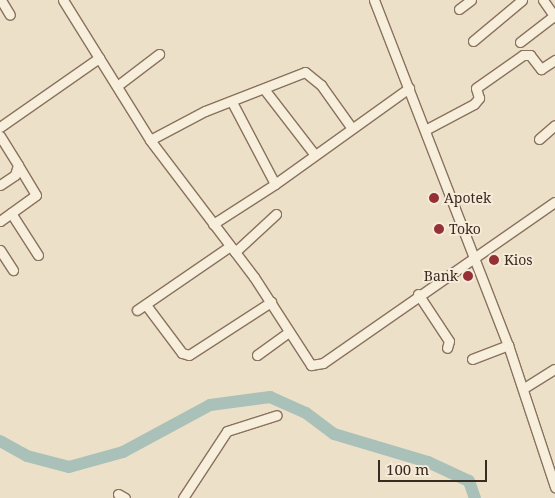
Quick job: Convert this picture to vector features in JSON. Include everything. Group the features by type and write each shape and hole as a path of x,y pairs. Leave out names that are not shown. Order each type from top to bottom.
{"street":[{"path":"0,0 10,15"},
{"path":"63,0 150,140 271,302 302,357 315,366 555,202"},
{"path":"374,0 524,388 555,487"},
{"path":"459,9 471,0"},
{"path":"473,41 522,0"},
{"path":"520,42 555,16 543,0"},
{"path":"117,86 159,54"},
{"path":"425,130 474,104 479,98 476,88 524,55 530,55 541,69 555,60"},
{"path":"0,126 99,58"},
{"path":"150,140 232,102 305,72 321,85 351,127"},
{"path":"214,224 275,184 351,127 409,88"},
{"path":"264,89 315,154"},
{"path":"232,102 275,184"},
{"path":"539,140 555,125"},
{"path":"0,136 3,147 18,165 36,195 0,220"},
{"path":"0,185 15,175 18,165"},
{"path":"11,213 38,255"},
{"path":"137,310 232,249 276,214"},
{"path":"0,250 13,270"},
{"path":"418,294 449,341 447,348"},
{"path":"146,304 182,353 189,355 271,302"},
{"path":"257,355 289,332"},
{"path":"472,359 508,345"},
{"path":"524,388 555,369"},
{"path":"183,498 228,431 277,415"}],"waterway":[{"path":"0,441 27,456 69,467 123,452 210,405 270,397 306,413 334,434 428,462 469,481 475,498"}],"place":[{"name":"Apotek","path":"434,198"},
{"name":"Toko","path":"439,229"},
{"name":"Kios","path":"494,260"},
{"name":"Bank","path":"468,276"}]}
